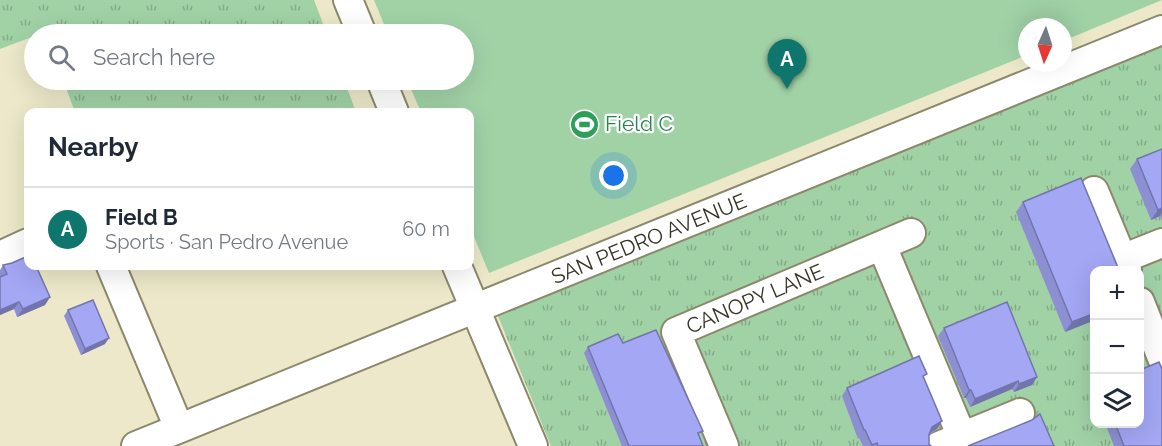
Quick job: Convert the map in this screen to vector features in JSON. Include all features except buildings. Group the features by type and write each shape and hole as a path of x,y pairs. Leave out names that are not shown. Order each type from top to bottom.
{"street":[{"path":"348,0 358,24"},
{"name":"SAN PEDRO AVENUE","path":"136,446 1162,30"},
{"path":"385,90 392,108"},
{"path":"1094,191 1124,265 1162,243"},
{"name":"CANOPY LANE","path":"724,446 676,332 911,233"},
{"path":"0,256 24,245"},
{"path":"882,246 951,441 1020,413"},
{"path":"113,270 179,428"},
{"path":"459,270 532,446"},
{"path":"1144,312 1162,358"}],"green space":[{"path":"0,0 314,0 323,24 24,24 24,40 0,49"},
{"path":"374,0 1162,0 1072,37 1072,18 1018,18 1018,59 489,273 474,237 474,108 419,108 411,90 474,90 474,24 384,24"},
{"path":"1162,41 1162,446 551,446 495,309"},
{"path":"67,90 348,90 354,108 74,108"}],"place":[{"name":"Field B","path":"787,89"},
{"name":"Field C","path":"584,124"}]}
